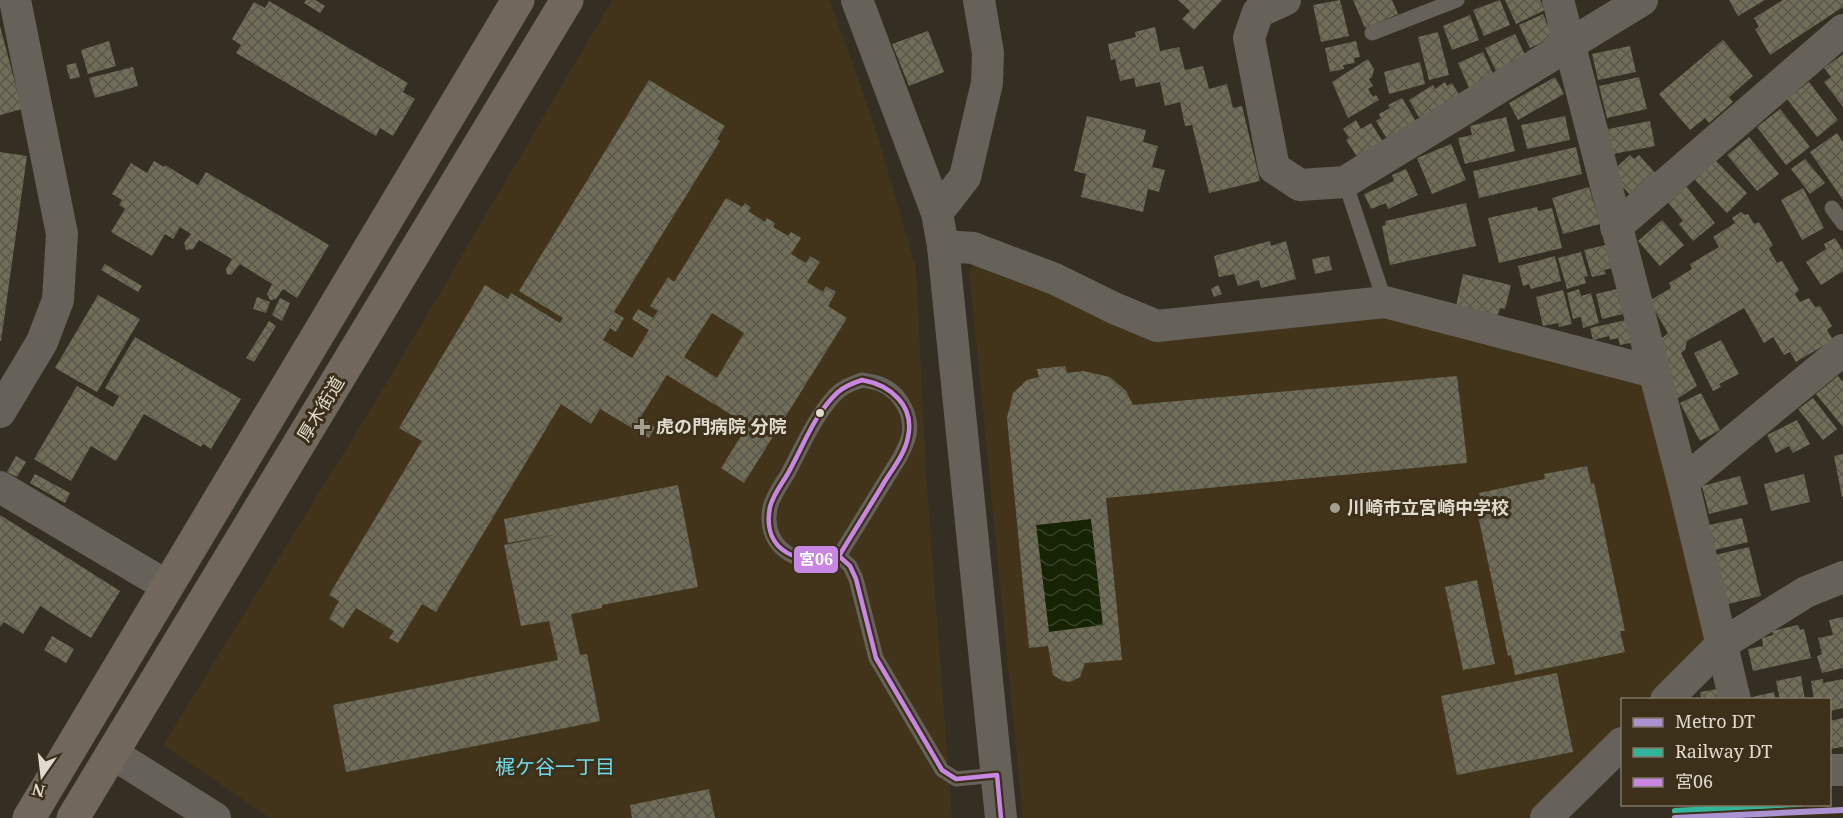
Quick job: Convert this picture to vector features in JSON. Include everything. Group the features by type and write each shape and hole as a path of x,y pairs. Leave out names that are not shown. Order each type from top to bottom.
{"highway":[{"path":"29,818 518,0"},
{"name":"厚木街道","path":"73,818 567,0"}],"street":[{"path":"0,412 42,342 58,300 62,234 15,0"},
{"path":"857,0 937,213 943,246 1002,818"},
{"path":"937,213 965,177 987,83 988,53 980,0"},
{"path":"1285,0 1258,12 1249,38 1274,168 1300,185 1345,182 1642,0"},
{"path":"1558,0 1683,482 1735,698"},
{"path":"1616,227 1843,30"},
{"path":"943,246 973,248 1055,279 1157,326 1385,302 1654,372"},
{"path":"1683,482 1843,350"},
{"path":"0,487 167,586"},
{"path":"1667,698 1722,644 1806,592 1843,577"},
{"path":"1546,818 1621,744"},
{"path":"113,754 215,818"}],"lane":[{"path":"1372,33 1457,0"},
{"path":"1345,182 1385,302"},
{"path":"1832,208 1843,224"},
{"path":"862,380 881,384 896,394 906,409 910,425 908,440 900,457 839,556 830,560 812,562 792,557 776,542 768,525 770,505 821,414 835,395 846,386 862,380"},
{"path":"839,556 850,566 856,579 876,658 942,770 956,779 997,775"}],"shaded area":[{"name":"虎の門病院 分院","path":"612,0 830,0 875,127 916,268 926,473 952,818 270,818 163,745 388,381"},
{"name":"川崎市立宮崎中学校","path":"978,262 1159,336 1387,314 1642,376 1712,639 1647,698 1621,698 1621,722 1528,818 1023,818 969,270"}],"water":[{"path":"1091,519 1103,625 1049,632 1036,525"}],"building":[{"path":"306,0 315,0 325,6 320,13 304,3"},
{"path":"1178,0 1222,0 1194,30 1182,19 1190,11"},
{"path":"1340,0 1349,36 1321,42 1313,5"},
{"path":"1353,0 1392,0 1398,14 1365,28"},
{"path":"1500,0 1510,25 1484,36 1473,10"},
{"path":"1505,0 1540,0 1545,10 1516,24"},
{"path":"1729,0 1765,0 1738,16"},
{"path":"1783,0 1843,0 1843,7 1770,55 1755,29 1759,27 1754,18"},
{"path":"269,1 408,83 403,92 415,99 393,136 380,128 376,136 236,53 241,45 232,39 254,2 265,8"},
{"path":"1543,14 1553,37 1530,48 1519,25"},
{"path":"1470,15 1479,40 1452,50 1443,26"},
{"path":"0,26 22,109 0,115"},
{"path":"1155,27 1160,51 1179,47 1185,70 1203,66 1209,89 1227,84 1233,108 1242,106 1260,181 1209,193 1192,125 1185,126 1180,102 1165,106 1160,82 1136,87 1134,78 1120,81 1115,59 1111,60 1108,44 1136,37 1135,32"},
{"path":"928,31 944,72 909,86 892,44"},
{"path":"1438,32 1449,75 1429,80 1418,37"},
{"path":"1515,34 1526,57 1496,71 1485,48"},
{"path":"1723,40 1753,76 1729,97 1733,102 1709,123 1705,118 1690,130 1659,94"},
{"path":"109,41 116,66 88,74 81,50"},
{"path":"1356,41 1360,57 1354,58 1355,63 1343,65 1344,69 1330,72 1325,48"},
{"path":"1630,46 1636,72 1598,80 1592,54"},
{"path":"1483,52 1494,76 1470,90 1458,63"},
{"path":"1843,54 1843,107 1824,82 1831,77 1824,68"},
{"path":"1368,59 1374,69 1369,79 1373,86 1368,89 1373,97 1376,95 1379,100 1348,118 1332,82"},
{"path":"1420,62 1425,84 1389,94 1384,72"},
{"path":"76,63 80,77 70,79 66,65"},
{"path":"133,67 138,86 95,98 89,78"},
{"path":"1555,77 1564,94 1518,120 1509,103"},
{"path":"1639,77 1647,109 1607,118 1599,86"},
{"path":"649,80 725,126 717,139 720,141 614,312 624,318 616,332 610,328 603,340 632,358 649,330 632,319 638,309 653,318 658,311 650,306 668,277 674,282 726,198 742,207 745,203 751,208 748,211 765,222 767,218 775,223 773,227 788,236 791,232 801,238 791,254 806,263 810,256 820,262 807,282 823,292 826,286 836,292 828,306 847,318 744,483 721,468 748,425 667,375 640,418 655,427 649,438 600,409 591,424 561,404 436,612 422,604 398,643 389,638 394,631 356,608 343,628 329,619 339,601 329,595 422,441 399,428 485,285 508,299 511,293 560,323 563,318 519,291","holes":["712,313 744,333 717,378 684,357"]},
{"path":"1445,82 1447,86 1452,83 1460,96 1420,119 1409,100 1433,85 1435,89"},
{"path":"1809,82 1838,120 1817,137 1787,99"},
{"path":"1402,98 1417,123 1387,139 1376,121 1381,118 1379,114 1390,108 1388,105"},
{"path":"1780,109 1810,147 1786,165 1757,127"},
{"path":"1087,116 1146,130 1143,142 1158,146 1152,167 1165,170 1159,192 1148,189 1143,212 1081,197 1086,174 1074,171"},
{"path":"1565,116 1570,140 1527,149 1521,125"},
{"path":"1506,117 1515,151 1465,164 1458,138 1472,135 1470,126"},
{"path":"1356,120 1361,129 1371,123 1383,142 1358,158 1346,140 1349,138 1343,129"},
{"path":"1650,121 1655,146 1613,154 1608,129"},
{"path":"1837,133 1843,142 1843,200 1810,152"},
{"path":"1749,137 1779,174 1757,191 1727,155"},
{"path":"1451,144 1466,180 1432,194 1417,158"},
{"path":"1576,147 1582,174 1479,198 1473,171"},
{"path":"0,152 27,156 1,341 0,341"},
{"path":"1630,155 1634,159 1639,155 1657,175 1632,197 1610,173"},
{"path":"1805,159 1825,183 1810,194 1791,169"},
{"path":"1715,160 1747,193 1727,213 1695,180"},
{"path":"154,161 198,185 206,172 329,245 297,298 283,289 276,299 270,300 267,294 272,284 240,264 231,275 227,274 226,269 232,259 199,240 193,249 186,250 184,243 191,234 180,227 173,239 165,234 152,256 111,232 125,209 119,205 122,200 112,194 131,163 147,173"},
{"path":"1406,169 1418,195 1388,209 1386,203 1371,209 1364,194 1394,181 1392,175"},
{"path":"1685,185 1715,223 1693,241 1679,224 1683,221 1666,200"},
{"path":"1589,187 1600,224 1563,234 1552,198"},
{"path":"1803,188 1824,228 1802,240 1781,200"},
{"path":"1466,203 1476,246 1390,265 1382,226 1386,225 1385,221"},
{"path":"1537,207 1538,211 1552,208 1562,248 1499,263 1488,218"},
{"path":"1741,212 1748,214 1754,224 1759,222 1773,245 1769,249 1777,263 1782,261 1799,290 1795,294 1800,302 1809,298 1815,307 1820,306 1832,326 1827,330 1833,340 1796,362 1790,352 1784,355 1773,337 1764,343 1744,308 1687,341 1685,350 1681,353 1697,386 1677,399 1661,339 1668,333 1649,301 1671,288 1669,283 1692,269 1690,264 1719,247 1713,237 1735,223 1732,218"},
{"path":"1662,220 1684,245 1660,266 1638,241"},
{"path":"1835,238 1843,251 1843,271 1821,285 1806,262 1826,249 1824,244"},
{"path":"1270,241 1271,246 1286,241 1296,279 1261,288 1259,280 1238,286 1234,274 1219,277 1214,256"},
{"path":"1606,245 1612,268 1604,270 1606,274 1592,277 1584,250"},
{"path":"1581,252 1588,276 1584,277 1586,283 1567,289 1558,258"},
{"path":"1329,256 1332,270 1315,274 1312,259"},
{"path":"1555,256 1561,281 1531,289 1529,284 1523,286 1518,266"},
{"path":"105,264 142,286 138,292 101,270"},
{"path":"1463,274 1511,285 1505,309 1500,308 1498,315 1456,306"},
{"path":"1218,285 1222,294 1214,297 1211,289"},
{"path":"1579,289 1581,296 1591,293 1599,323 1583,328 1581,317 1573,319 1567,293"},
{"path":"1617,289 1623,314 1602,319 1596,294"},
{"path":"1563,290 1572,324 1559,327 1558,323 1543,326 1536,297"},
{"path":"98,295 140,319 97,392 55,368"},
{"path":"257,297 270,302 266,313 253,309"},
{"path":"280,298 290,303 282,321 272,315"},
{"path":"1626,320 1631,343 1620,345 1618,338 1610,340 1609,336 1593,340 1590,328"},
{"path":"269,321 276,326 254,362 246,358"},
{"path":"135,337 241,399 211,449 203,444 201,447 144,414 116,461 91,446 71,481 34,459 77,386 113,407 119,396 105,388"},
{"path":"1721,340 1739,374 1719,384 1721,387 1713,391 1694,353"},
{"path":"1065,366 1067,373 1083,371 1110,377 1126,391 1133,405 1457,376 1467,461 1466,463 1106,498 1122,660 1085,663 1080,677 1070,682 1063,681 1053,675 1048,646 1029,648 1007,418 1013,393 1027,380 1039,377 1037,369","holes":["1091,519 1103,625 1049,632 1036,525"]},
{"path":"1838,376 1843,382 1843,427 1816,394"},
{"path":"1701,393 1720,430 1700,441 1680,403"},
{"path":"1813,398 1837,429 1823,440 1798,409"},
{"path":"1797,420 1810,444 1793,453 1789,446 1776,453 1767,435"},
{"path":"1843,454 1843,497 1842,497 1834,456"},
{"path":"16,456 26,462 17,477 7,472"},
{"path":"1587,466 1591,484 1594,483 1625,631 1620,631 1625,652 1515,675 1511,655 1508,656 1476,506 1481,506 1479,493 1545,479 1544,474"},
{"path":"35,474 70,493 65,503 30,483"},
{"path":"1804,474 1810,502 1771,511 1764,484"},
{"path":"1740,476 1748,504 1709,514 1702,486"},
{"path":"678,485 698,587 602,605 602,608 571,614 580,655 587,654 600,721 346,772 333,705 558,660 549,621 521,626 504,545 559,534 508,543 504,519"},
{"path":"0,515 120,591 91,638 40,606 23,634 4,622 0,627"},
{"path":"1742,518 1748,542 1715,550 1709,525"},
{"path":"1749,547 1761,596 1728,604 1715,555"},
{"path":"1477,580 1495,664 1463,670 1445,587"},
{"path":"1843,617 1843,668 1822,673 1817,656 1822,654 1818,638 1833,635 1829,620"},
{"path":"1798,625 1800,630 1804,629 1811,658 1753,671 1748,649 1763,646 1762,638 1773,635 1772,631"},
{"path":"52,636 74,649 66,663 44,650"},
{"path":"1557,673 1573,752 1457,775 1441,696"},
{"path":"1801,676 1805,698 1780,698 1776,681"},
{"path":"1823,679 1823,683 1843,679 1843,708 1831,711 1831,698 1814,698 1811,681"},
{"path":"1718,689 1720,698 1699,698 1701,697 1700,692"},
{"path":"1774,692 1776,698 1748,698"},
{"path":"1843,718 1843,747 1831,749 1831,721"},
{"path":"709,789 715,818 632,818 630,805"}],"metro line":[{"name":"DT","path":"1675,818 1843,810"}],"rail line":[{"name":"DT","path":"1675,811 1765,806"}],"transit line":[{"name":"宮06","path":"862,380 891,392 904,406 909,426 907,443 899,460 839,556 811,559 787,553 778,546 772,536 769,523 771,503 822,410 841,390 862,380"},
{"name":"宮06","path":"839,556 850,566 856,579 876,658 942,770 956,779 997,775 1001,818"}],"place":[{"name":"虎の門病院 分院","path":"642,427"},
{"name":"川崎市立宮崎中学校","path":"1335,508"}],"district":[{"name":"梶ケ谷一丁目","path":"555,767"}]}
